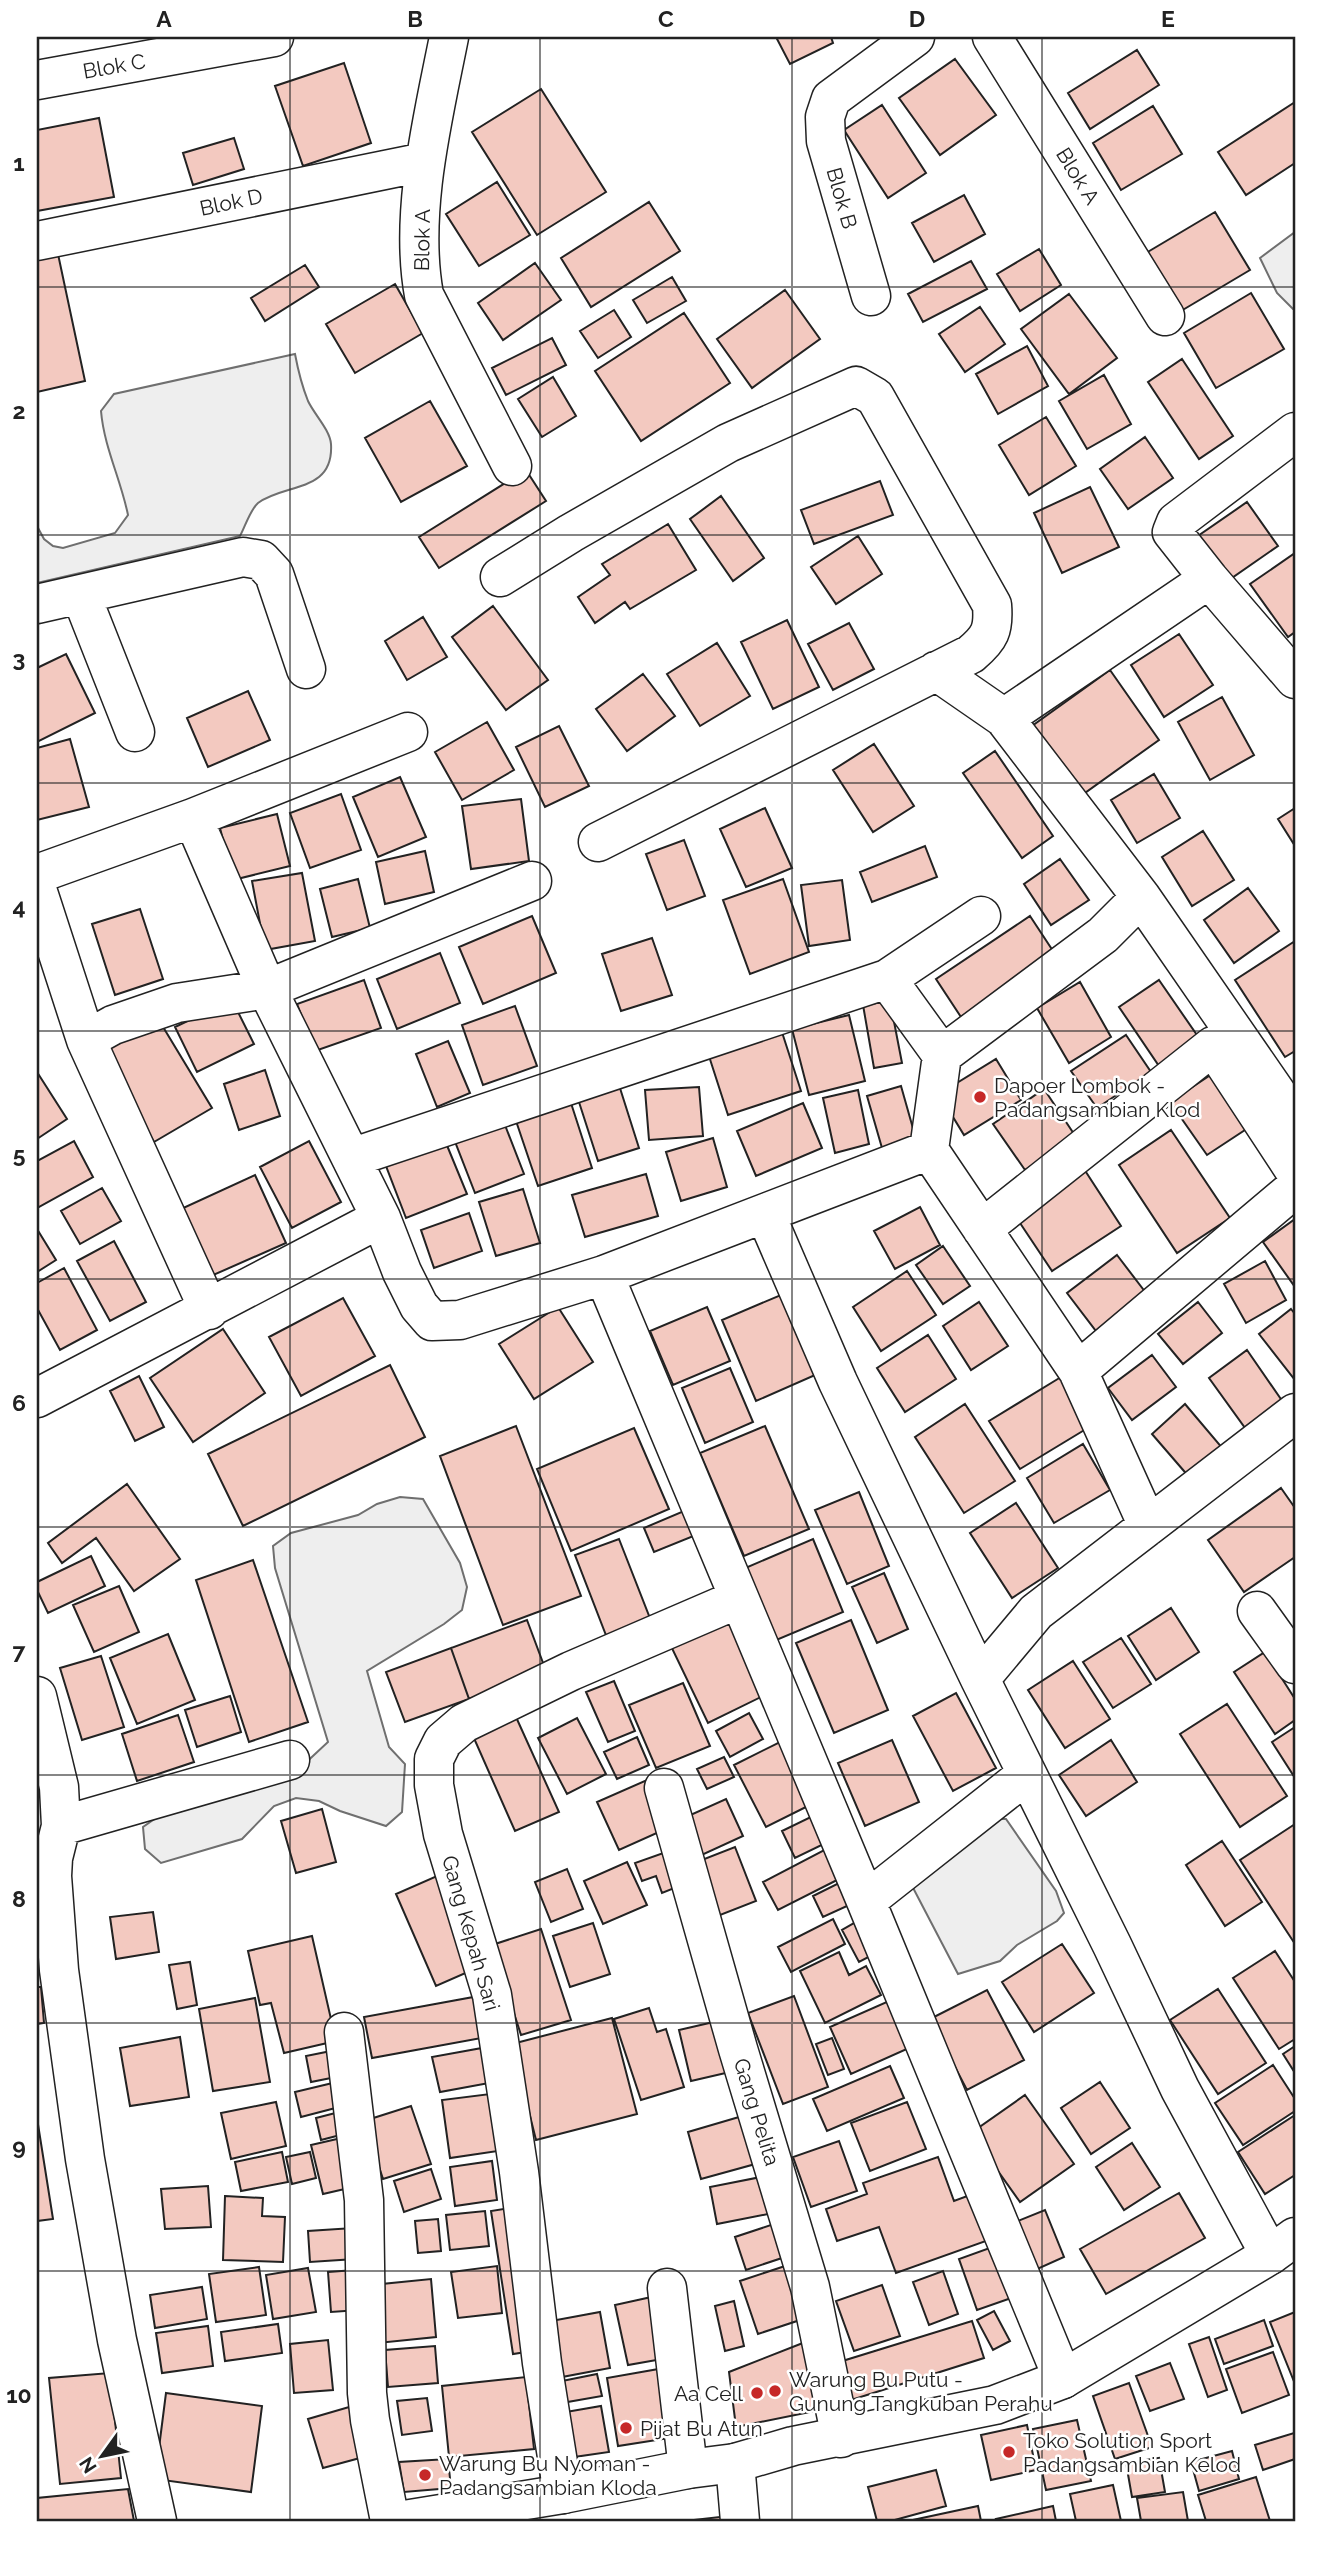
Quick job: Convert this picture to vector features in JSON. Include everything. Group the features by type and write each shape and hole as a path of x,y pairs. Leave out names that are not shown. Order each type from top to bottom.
{"street":[{"name":"Blok C","path":"37,80 274,37"},
{"name":"Blok A","path":"449,37 424,162 419,268 424,295 512,466"},
{"name":"Blok B","path":"871,296 826,141 825,117 831,99 915,37"},
{"name":"Blok A","path":"992,37 1165,316"},
{"name":"Blok D","path":"37,241 424,162"},
{"path":"500,577 728,443 856,386 875,397 992,604 993,618 986,641 971,654 598,842"},
{"path":"1295,432 1173,526 1172,532 1295,679"},
{"path":"37,604 243,557 261,560 274,575 306,669"},
{"path":"1004,718 1209,579"},
{"path":"80,595 135,732"},
{"path":"936,671 1004,718 1141,897 1295,1120"},
{"path":"37,874 193,818 408,732"},
{"path":"193,818 267,989 381,1218 402,1272 419,1306 432,1321 460,1320 604,1275 929,1150"},
{"path":"86,1040 113,1026 177,1003 267,989 532,881"},
{"path":"37,889 86,1040 209,1310"},
{"path":"942,1055 1103,935 1141,897"},
{"path":"351,1158 887,979 981,916"},
{"path":"887,979 942,1055 929,1150 1078,1371 1148,1526"},
{"path":"982,1229 1213,1046 1295,1171"},
{"path":"1078,1371 1295,1188"},
{"path":"398,2521 445,2518 688,2469 735,2463 793,2446 995,2405 1063,2379 1283,2246 1180,2089 838,1382 765,1213"},
{"path":"38,1393 209,1310 381,1218"},
{"path":"604,1275 1063,2379"},
{"path":"980,1679 1036,1612 1295,1413"},
{"name":"Gang Kepah Sari","path":"563,2494 542,2363 519,2172 492,1995 443,1835 434,1785 434,1759 443,1741 464,1723 571,1671 738,1599"},
{"path":"1257,1611 1295,1664"},
{"path":"37,1696 59,1787 61,1826 52,1876 59,1970 85,2159 117,2340 157,2521"},
{"path":"61,1826 290,1760"},
{"path":"866,1901 1027,1774"},
{"name":"Gang Pelita","path":"664,1788 738,2049 810,2287 841,2438"},
{"path":"344,2032 364,2200 367,2393 390,2521"},
{"path":"667,2288 688,2469"},
{"path":"735,2463 740,2521"}],"shaded area":[{"path":"1295,232 1293,309 1277,293 1260,258"},
{"path":"295,354 308,401 328,433 331,444 330,460 325,471 316,479 258,503 240,536 37,583 37,526 44,539 53,546 63,548 115,533 128,515 101,411 114,394"},
{"path":"400,1497 423,1499 460,1563 467,1587 462,1610 367,1671 389,1747 405,1764 402,1812 386,1826 319,1801 296,1798 274,1806 242,1839 161,1863 145,1849 143,1827 169,1809 300,1768 328,1742 275,1568 273,1546 291,1533 358,1515 377,1504"},
{"path":"995,1819 1006,1819 1056,1891 1064,1913 1057,1921 1017,1945 1000,1961 958,1974 910,1882"}],"building":[{"path":"776,37 831,37 833,43 790,64"},
{"path":"1137,50 1159,85 1090,129 1068,93"},
{"path":"955,59 996,115 940,155 899,98"},
{"path":"344,63 371,143 303,166 275,86"},
{"path":"541,89 606,192 537,235 472,132"},
{"path":"1295,102 1295,163 1246,195 1218,152"},
{"path":"882,105 926,173 888,198 844,130"},
{"path":"1153,106 1182,154 1121,190 1093,143"},
{"path":"99,118 114,197 37,211 37,130"},
{"path":"234,138 244,169 193,185 183,153"},
{"path":"497,182 530,235 479,266 446,214"},
{"path":"964,195 985,234 934,262 912,223"},
{"path":"649,202 680,251 591,307 561,258"},
{"path":"1215,212 1250,270 1181,311 1146,253"},
{"path":"1039,249 1061,285 1020,311 997,274"},
{"path":"58,254 85,381 37,392 37,258"},
{"path":"971,261 987,289 923,322 908,294"},
{"path":"535,263 561,300 503,340 478,303"},
{"path":"305,265 319,287 265,321 251,298"},
{"path":"672,277 686,301 647,323 633,300"},
{"path":"395,284 423,333 355,373 326,324"},
{"path":"785,290 820,339 752,388 717,339"},
{"path":"1251,293 1284,349 1216,388 1184,333"},
{"path":"1069,294 1117,358 1069,394 1021,329"},
{"path":"980,307 1005,344 965,372 939,334"},
{"path":"614,310 631,337 598,358 580,331"},
{"path":"684,313 730,383 641,441 595,371"},
{"path":"552,338 566,365 506,395 492,368"},
{"path":"1027,346 1048,386 998,414 976,374"},
{"path":"1182,359 1233,436 1199,459 1148,382"},
{"path":"1104,375 1131,424 1087,449 1059,401"},
{"path":"553,377 576,416 542,437 518,399"},
{"path":"430,401 467,466 401,502 365,438"},
{"path":"1046,417 1076,466 1029,495 999,445"},
{"path":"1145,437 1173,478 1128,509 1100,469"},
{"path":"526,470 546,501 439,568 419,537"},
{"path":"880,481 893,515 814,544 801,510"},
{"path":"1090,487 1119,547 1062,573 1034,513"},
{"path":"721,496 764,558 733,581 690,519"},
{"path":"1247,502 1278,546 1226,582 1195,538"},
{"path":"668,524 696,570 630,609 625,602 595,623 578,597 610,575 602,564"},
{"path":"858,536 882,574 836,604 811,567"},
{"path":"1295,553 1295,632 1288,637 1250,584"},
{"path":"493,606 548,680 506,710 452,637"},
{"path":"423,617 447,657 407,680 385,641"},
{"path":"787,620 819,687 773,709 741,642"},
{"path":"849,623 874,669 833,690 808,644"},
{"path":"1179,634 1213,685 1164,717 1131,665"},
{"path":"717,643 750,696 700,726 667,674"},
{"path":"66,654 95,713 37,742 37,668"},
{"path":"1110,670 1159,740 1082,795 1032,726"},
{"path":"643,674 675,716 627,751 596,709"},
{"path":"248,691 270,740 208,767 187,718"},
{"path":"1222,697 1254,755 1210,780 1178,722"},
{"path":"487,722 514,770 462,800 435,752"},
{"path":"559,726 589,786 545,807 516,747"},
{"path":"70,739 89,807 37,820 37,748"},
{"path":"874,744 914,806 873,832 833,770"},
{"path":"995,751 1053,836 1022,858 963,773"},
{"path":"1154,774 1180,818 1137,843 1111,800"},
{"path":"400,777 426,837 378,857 353,797"},
{"path":"341,794 361,850 310,868 290,813"},
{"path":"521,799 529,861 471,869 462,806"},
{"path":"765,808 792,868 746,887 720,829"},
{"path":"1295,808 1295,846 1278,819"},
{"path":"277,814 290,866 233,880 220,828"},
{"path":"1203,831 1234,880 1192,906 1162,857"},
{"path":"684,840 705,896 667,910 646,854"},
{"path":"925,846 937,877 872,902 860,872"},
{"path":"425,851 434,892 385,904 376,862"},
{"path":"1060,859 1089,900 1051,925 1024,884"},
{"path":"302,873 315,941 265,950 252,881"},
{"path":"358,879 370,928 332,937 320,889"},
{"path":"783,879 809,952 750,974 723,900"},
{"path":"842,880 850,940 809,946 801,885"},
{"path":"1248,888 1279,931 1234,963 1204,920"},
{"path":"140,909 163,979 115,995 92,924"},
{"path":"532,916 556,973 483,1004 459,947"},
{"path":"1030,916 1055,954 961,1017 936,979"},
{"path":"652,938 672,995 621,1011 602,954"},
{"path":"1295,941 1295,1051 1285,1057 1235,980"},
{"path":"440,953 460,1003 397,1029 377,979"},
{"path":"364,980 381,1028 315,1051 297,1004"},
{"path":"1159,980 1199,1038 1159,1066 1119,1007"},
{"path":"1080,982 1111,1037 1069,1063 1037,1008"},
{"path":"232,1000 254,1044 197,1072 175,1027"},
{"path":"890,1001 902,1063 874,1068 863,1005"},
{"path":"515,1006 537,1066 483,1085 462,1025"},
{"path":"849,1015 865,1081 809,1095 792,1029"},
{"path":"157,1017 212,1108 154,1142 100,1052"},
{"path":"780,1026 801,1091 728,1115 707,1050"},
{"path":"1126,1035 1151,1072 1097,1108 1071,1071"},
{"path":"448,1041 470,1093 437,1107 416,1054"},
{"name":"Dapoer Lombok - Padangsambian Klod","path":"996,1059 1021,1100 964,1135 939,1094"},
{"path":"265,1070 280,1116 239,1130 224,1084"},
{"path":"37,1072 67,1119 37,1139"},
{"path":"1212,1074 1248,1128 1207,1155 1170,1102"},
{"path":"619,1085 639,1148 598,1161 578,1099"},
{"path":"901,1086 916,1139 882,1148 867,1096"},
{"path":"699,1087 703,1136 649,1140 645,1090"},
{"path":"1044,1089 1076,1137 1025,1170 993,1124"},
{"path":"858,1090 869,1144 835,1153 823,1098"},
{"path":"570,1100 592,1168 538,1186 515,1118"},
{"path":"803,1103 822,1148 756,1176 737,1131"},
{"path":"503,1120 524,1174 475,1193 454,1139"},
{"path":"1171,1130 1230,1218 1177,1253 1119,1165"},
{"path":"713,1138 727,1187 681,1201 666,1152"},
{"path":"74,1141 93,1177 37,1208 37,1161"},
{"path":"309,1141 341,1202 292,1228 260,1167"},
{"path":"446,1143 467,1194 406,1218 386,1166"},
{"path":"1084,1169 1121,1226 1052,1271 1014,1214"},
{"path":"646,1174 658,1216 585,1237 572,1195"},
{"path":"255,1175 286,1243 211,1276 181,1209"},
{"path":"102,1188 121,1221 80,1244 61,1211"},
{"path":"523,1189 540,1243 496,1256 479,1202"},
{"path":"920,1207 940,1245 895,1269 874,1231"},
{"path":"469,1213 482,1251 434,1268 421,1230"},
{"path":"1295,1219 1295,1287 1263,1242"},
{"path":"37,1229 56,1260 37,1272"},
{"path":"114,1241 146,1302 110,1321 77,1261"},
{"path":"943,1246 970,1286 943,1304 916,1265"},
{"path":"1117,1255 1146,1293 1096,1331 1067,1293"},
{"path":"1265,1261 1286,1300 1246,1323 1224,1284"},
{"path":"64,1268 97,1330 60,1350 37,1308 37,1283"},
{"path":"907,1271 936,1315 881,1351 853,1307"},
{"path":"788,1292 822,1372 756,1401 722,1320"},
{"path":"343,1298 375,1356 301,1396 269,1337"},
{"path":"979,1302 1008,1346 971,1370 943,1326"},
{"path":"1198,1302 1222,1333 1183,1364 1158,1334"},
{"path":"558,1307 593,1362 534,1399 499,1344"},
{"path":"707,1307 730,1361 673,1385 650,1331"},
{"path":"1291,1309 1295,1314 1295,1380 1259,1334"},
{"path":"223,1329 265,1393 193,1442 150,1378"},
{"path":"928,1335 956,1379 905,1412 877,1368"},
{"path":"1247,1350 1285,1405 1248,1432 1209,1378"},
{"path":"1152,1355 1176,1387 1132,1420 1108,1388"},
{"path":"390,1365 425,1437 243,1526 208,1454"},
{"path":"730,1368 753,1422 705,1443 682,1388"},
{"path":"139,1376 164,1427 135,1441 110,1391"},
{"path":"1061,1377 1091,1426 1020,1469 989,1421"},
{"path":"965,1404 1015,1481 964,1513 915,1437"},
{"path":"1185,1404 1224,1450 1190,1478 1152,1434"},
{"path":"516,1426 581,1596 503,1625 440,1456"},
{"path":"765,1426 809,1529 744,1556 700,1453"},
{"path":"634,1428 669,1509 571,1551 537,1469"},
{"path":"1083,1444 1110,1490 1054,1523 1027,1478"},
{"path":"127,1484 180,1559 134,1591 96,1538 62,1563 48,1543"},
{"path":"1281,1488 1295,1508 1295,1557 1244,1592 1208,1540"},
{"path":"859,1492 889,1566 847,1584 815,1510"},
{"path":"1016,1503 1058,1568 1012,1598 970,1533"},
{"path":"691,1508 701,1533 654,1552 644,1528"},
{"path":"619,1539 653,1626 609,1643 575,1555"},
{"path":"813,1539 843,1612 774,1641 743,1569"},
{"path":"91,1556 105,1586 48,1613 37,1590 37,1582"},
{"path":"253,1560 308,1722 249,1742 196,1580"},
{"path":"884,1573 908,1629 877,1643 852,1587"},
{"path":"119,1586 139,1632 94,1652 73,1605"},
{"path":"1171,1608 1199,1652 1156,1680 1128,1636"},
{"path":"724,1612 765,1695 708,1723 668,1640"},
{"path":"527,1620 546,1671 469,1699 451,1648"},
{"path":"851,1620 888,1710 834,1733 796,1643"},
{"path":"168,1634 195,1700 137,1724 110,1658"},
{"path":"1121,1638 1151,1684 1113,1708 1083,1662"},
{"path":"451,1648 469,1699 405,1722 386,1672"},
{"path":"1265,1652 1295,1699 1295,1720 1275,1734 1234,1672"},
{"path":"101,1656 124,1727 82,1740 60,1668"},
{"path":"1073,1661 1110,1719 1065,1748 1028,1690"},
{"path":"614,1681 635,1731 608,1742 586,1692"},
{"path":"683,1683 710,1746 656,1768 629,1705"},
{"path":"956,1693 996,1768 953,1791 913,1716"},
{"path":"230,1696 241,1732 197,1747 185,1710"},
{"path":"1227,1704 1287,1796 1240,1827 1180,1734"},
{"path":"749,1713 763,1739 730,1757 716,1731"},
{"path":"178,1715 194,1762 137,1781 122,1734"},
{"path":"516,1717 559,1812 515,1831 473,1736"},
{"path":"577,1718 606,1774 567,1794 538,1738"},
{"path":"1295,1727 1295,1778 1272,1742"},
{"path":"637,1737 649,1765 617,1779 604,1752"},
{"path":"892,1740 919,1802 865,1826 838,1763"},
{"path":"1111,1740 1137,1782 1086,1816 1059,1775"},
{"path":"782,1741 814,1803 766,1827 734,1765"},
{"path":"724,1757 734,1777 707,1789 697,1769"},
{"path":"647,1780 668,1828 619,1850 597,1802"},
{"path":"726,1799 743,1836 693,1859 677,1821"},
{"path":"322,1809 336,1862 296,1873 281,1821"},
{"path":"821,1812 834,1839 795,1858 782,1831"},
{"path":"1295,1824 1295,1944 1240,1860"},
{"path":"1222,1841 1262,1902 1225,1926 1186,1865"},
{"path":"735,1847 756,1901 715,1917 694,1863"},
{"path":"830,1847 845,1876 778,1910 763,1882"},
{"path":"669,1851 682,1885 662,1893 656,1876 642,1881 635,1863"},
{"path":"627,1862 647,1905 603,1924 584,1881"},
{"path":"567,1869 583,1909 551,1922 535,1882"},
{"path":"437,1876 477,1968 436,1986 396,1894"},
{"path":"847,1879 858,1901 823,1917 813,1896"},
{"path":"153,1912 159,1952 116,1959 110,1917"},
{"path":"863,1918 880,1951 859,1962 842,1930"},
{"path":"833,1919 845,1944 791,1972 778,1947"},
{"path":"593,1923 610,1974 570,1987 553,1936"},
{"path":"541,1929 571,2020 521,2035 492,1945"},
{"path":"312,1936 336,2041 284,2053 271,2003 260,2005 248,1951"},
{"path":"1062,1944 1094,1993 1034,2032 1002,1982"},
{"path":"1275,1951 1295,1982 1295,2039 1279,2049 1233,1978"},
{"path":"839,1952 849,1975 866,1966 881,1995 825,2023 800,1971"},
{"path":"190,1962 197,2005 177,2009 169,1965"},
{"path":"37,1987 41,1987 44,2023 37,2024"},
{"path":"1218,1989 1266,2063 1218,2094 1170,2020"},
{"path":"987,1990 1024,2060 967,2090 930,2019"},
{"path":"479,1996 487,2037 372,2058 364,2017"},
{"path":"794,1996 828,2087 783,2104 748,2013"},
{"path":"898,1997 918,2044 851,2074 830,2027"},
{"path":"255,1998 270,2082 213,2091 199,2009"},
{"path":"649,2008 657,2032 666,2029 684,2087 641,2100 614,2019"},
{"path":"612,2018 637,2114 536,2140 512,2044"},
{"path":"718,2021 730,2072 691,2081 679,2030"},
{"path":"180,2037 189,2097 130,2106 120,2048"},
{"path":"832,2038 844,2069 828,2075 816,2044"},
{"path":"493,2046 500,2081 440,2092 432,2057"},
{"path":"1295,2046 1295,2073 1283,2054"},
{"path":"336,2050 341,2076 311,2082 306,2056"},
{"path":"1273,2065 1295,2099 1295,2111 1243,2145 1215,2103"},
{"path":"890,2066 904,2098 827,2131 813,2099"},
{"path":"341,2081 347,2105 301,2117 295,2092"},
{"path":"1100,2082 1130,2128 1091,2154 1061,2108"},
{"path":"490,2094 498,2151 450,2158 442,2100"},
{"path":"1025,2095 1074,2164 1020,2202 971,2133"},
{"path":"276,2102 286,2146 231,2159 221,2113"},
{"path":"907,2102 926,2149 870,2171 851,2123"},
{"path":"411,2106 431,2164 383,2179 364,2121"},
{"path":"347,2110 352,2132 321,2140 316,2118"},
{"path":"756,2112 770,2160 701,2179 688,2132"},
{"path":"1295,2115 1295,2175 1265,2194 1238,2152"},
{"path":"37,2118 53,2219 37,2221"},
{"path":"350,2136 362,2185 323,2194 311,2145"},
{"path":"839,2141 857,2191 811,2207 793,2157"},
{"path":"1132,2143 1160,2187 1124,2210 1096,2167"},
{"path":"282,2152 288,2182 241,2191 235,2162"},
{"path":"310,2152 316,2178 292,2184 286,2157"},
{"path":"938,2157 954,2201 970,2195 986,2241 896,2273 879,2227 837,2241 826,2209 867,2194 863,2183"},
{"path":"492,2161 497,2200 455,2206 450,2167"},
{"path":"431,2169 441,2199 404,2212 394,2181"},
{"path":"771,2175 778,2212 717,2224 710,2187"},
{"path":"208,2186 211,2227 165,2229 161,2189"},
{"path":"1179,2193 1205,2238 1106,2294 1080,2249"},
{"path":"225,2196 263,2198 262,2216 285,2217 283,2262 223,2260"},
{"path":"517,2207 539,2350 513,2354 491,2211"},
{"path":"1045,2210 1064,2257 1024,2275 1003,2227"},
{"path":"485,2211 489,2246 450,2250 446,2215"},
{"path":"438,2219 441,2251 418,2253 415,2221"},
{"path":"783,2221 794,2254 746,2270 735,2237"},
{"path":"353,2228 355,2259 310,2262 308,2231"},
{"path":"998,2245 1017,2296 977,2310 959,2259"},
{"path":"791,2264 809,2317 758,2334 740,2281"},
{"path":"497,2266 502,2313 458,2318 451,2272"},
{"path":"259,2267 266,2315 216,2322 209,2274"},
{"path":"308,2268 316,2312 273,2319 266,2275"},
{"path":"355,2270 359,2310 331,2312 328,2272"},
{"path":"943,2271 958,2314 929,2325 913,2282"},
{"path":"431,2279 436,2337 378,2343 372,2285"},
{"path":"882,2285 900,2336 854,2351 836,2301"},
{"path":"202,2287 207,2319 155,2328 150,2295"},
{"path":"656,2296 668,2358 628,2365 615,2305"},
{"path":"734,2301 744,2346 725,2351 715,2306"},
{"path":"994,2311 1010,2341 993,2350 977,2320"},
{"path":"600,2312 610,2368 562,2377 551,2321"},
{"path":"1295,2312 1295,2384 1270,2322"},
{"path":"1264,2320 1273,2346 1224,2364 1215,2339"},
{"path":"972,2321 984,2358 848,2401 836,2363"},
{"path":"278,2324 282,2353 225,2361 221,2332"},
{"path":"208,2326 213,2366 162,2373 156,2333"},
{"path":"1209,2337 1227,2390 1208,2397 1189,2344"},
{"path":"328,2340 333,2390 294,2393 290,2344"},
{"path":"808,2341 820,2410 736,2427 729,2372"},
{"path":"435,2346 438,2383 388,2387 385,2350"},
{"path":"1273,2352 1289,2395 1242,2413 1226,2369"},
{"path":"1170,2363 1184,2399 1150,2411 1136,2376"},
{"path":"670,2367 676,2437 618,2446 607,2378"},
{"path":"110,2373 121,2478 60,2484 49,2378"},
{"path":"597,2374 602,2396 556,2404 552,2383"},
{"path":"526,2377 534,2449 449,2457 442,2386"},
{"path":"1129,2383 1152,2447 1115,2459 1093,2396"},
{"path":"166,2393 262,2406 251,2492 155,2479"},
{"path":"427,2398 432,2431 402,2435 397,2401"},
{"path":"356,2405 371,2455 323,2468 308,2419"},
{"path":"601,2406 609,2452 567,2458 560,2413"},
{"path":"1077,2420 1091,2481 1046,2490 1033,2429"},
{"name":"Toko Solution Sport Padangsambian Kelod","path":"1027,2425 1036,2470 991,2480 981,2435"},
{"path":"1294,2433 1295,2459 1263,2470 1255,2445"},
{"path":"1232,2451 1239,2479 1199,2491 1191,2462"},
{"path":"1159,2458 1165,2492 1132,2497 1126,2463"},
{"name":"Warung Bu Nyoman - Padangsambian Kloda","path":"448,2459 451,2488 404,2492 399,2462"},
{"path":"936,2470 946,2506 891,2521 877,2521 868,2487"},
{"path":"1256,2477 1270,2521 1206,2521 1198,2495"},
{"path":"1113,2485 1121,2521 1076,2521 1070,2494"},
{"path":"128,2489 134,2521 37,2521 37,2498"},
{"path":"1183,2492 1188,2521 1141,2521 1137,2498"},
{"path":"978,2506 981,2521 908,2521"},
{"path":"1053,2506 1056,2521 996,2519"},
{"path":"728,2516 728,2521 685,2521"}],"place":[{"name":"Dapoer Lombok - Padangsambian Klod","path":"980,1097"},
{"name":"Warung Bu Putu - Gunung Tangkuban Perahu","path":"775,2391"},
{"name":"Aa Cell","path":"757,2393"},
{"name":"Pijat Bu Atun","path":"626,2428"},
{"name":"Toko Solution Sport Padangsambian Kelod","path":"1009,2452"},
{"name":"Warung Bu Nyoman - Padangsambian Kloda","path":"425,2475"}]}
